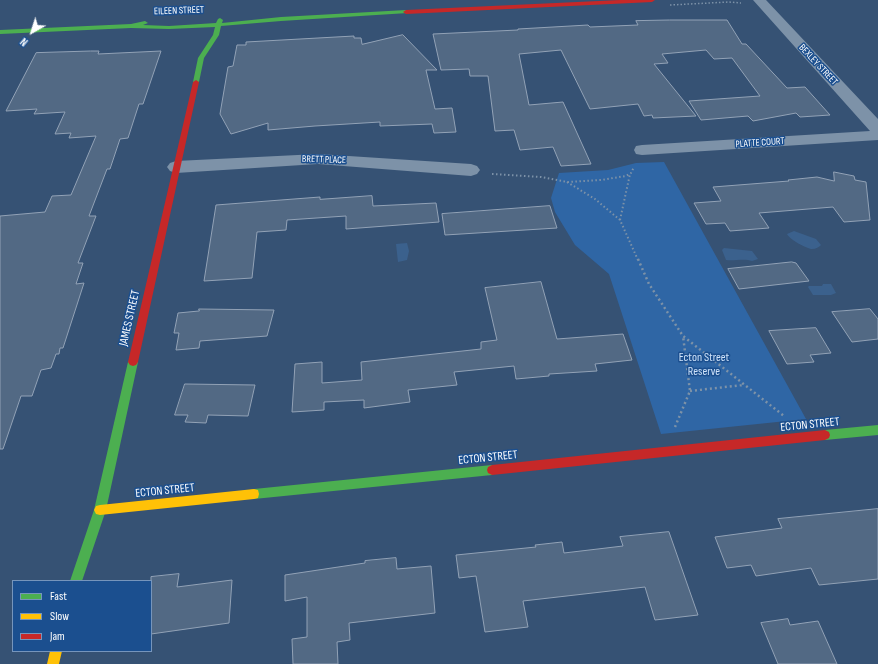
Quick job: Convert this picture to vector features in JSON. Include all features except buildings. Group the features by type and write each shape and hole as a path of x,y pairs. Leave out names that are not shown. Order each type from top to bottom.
{"street":[{"name":"EILEEN STREET","path":"0,32 131,26 152,22 198,32 220,23 271,16 300,18 652,0"},
{"name":"BEXLEY STREET","path":"759,0 878,129"},
{"name":"JAMES STREET","path":"76,580 100,510 201,58 211,45 220,23"},
{"path":"198,32 201,58"},
{"name":"PLATTE COURT","path":"642,150 878,135"},
{"name":"BRETT PLACE","path":"176,167 318,159 471,170"},
{"name":"ECTON STREET","path":"100,510 878,430"},
{"path":"53,664 56,652"}],"path":[{"path":"620,220 631,173 642,150"},
{"path":"492,174 541,177 567,182 601,180 626,176 631,173"},
{"path":"567,182 595,199 620,220 649,284 683,336 812,437"},
{"path":"664,452 690,391 683,336"},
{"path":"690,391 744,385"}],"green space":[{"name":"Ecton Street Reserve","path":"664,162 806,419 661,434 609,274 575,245 555,212 551,198 559,173 608,170 636,163"}],"shaded area":[{"path":"794,231 816,239 821,245 815,249 802,246 788,236 787,234"},
{"path":"407,243 409,251 407,260 398,262 396,244"},
{"path":"724,248 752,251 758,259 752,261 726,260 722,250"},
{"path":"823,284 831,284 836,293 831,295 813,295 808,287 822,286"}],"traffic: fast":[{"path":"131,26 188,27 281,19 406,12"},
{"path":"196,82 201,58 216,35 220,20"},
{"path":"0,32 131,26 145,23"},
{"path":"76,580 100,510 133,362"},
{"path":"825,435 878,430"},
{"path":"254,494 492,470"}],"traffic: slow":[{"path":"100,510 254,494"},
{"path":"53,664 56,652"}],"traffic: jam":[{"path":"406,12 652,0"},
{"path":"133,362 196,82"},
{"path":"492,470 825,435"}]}
